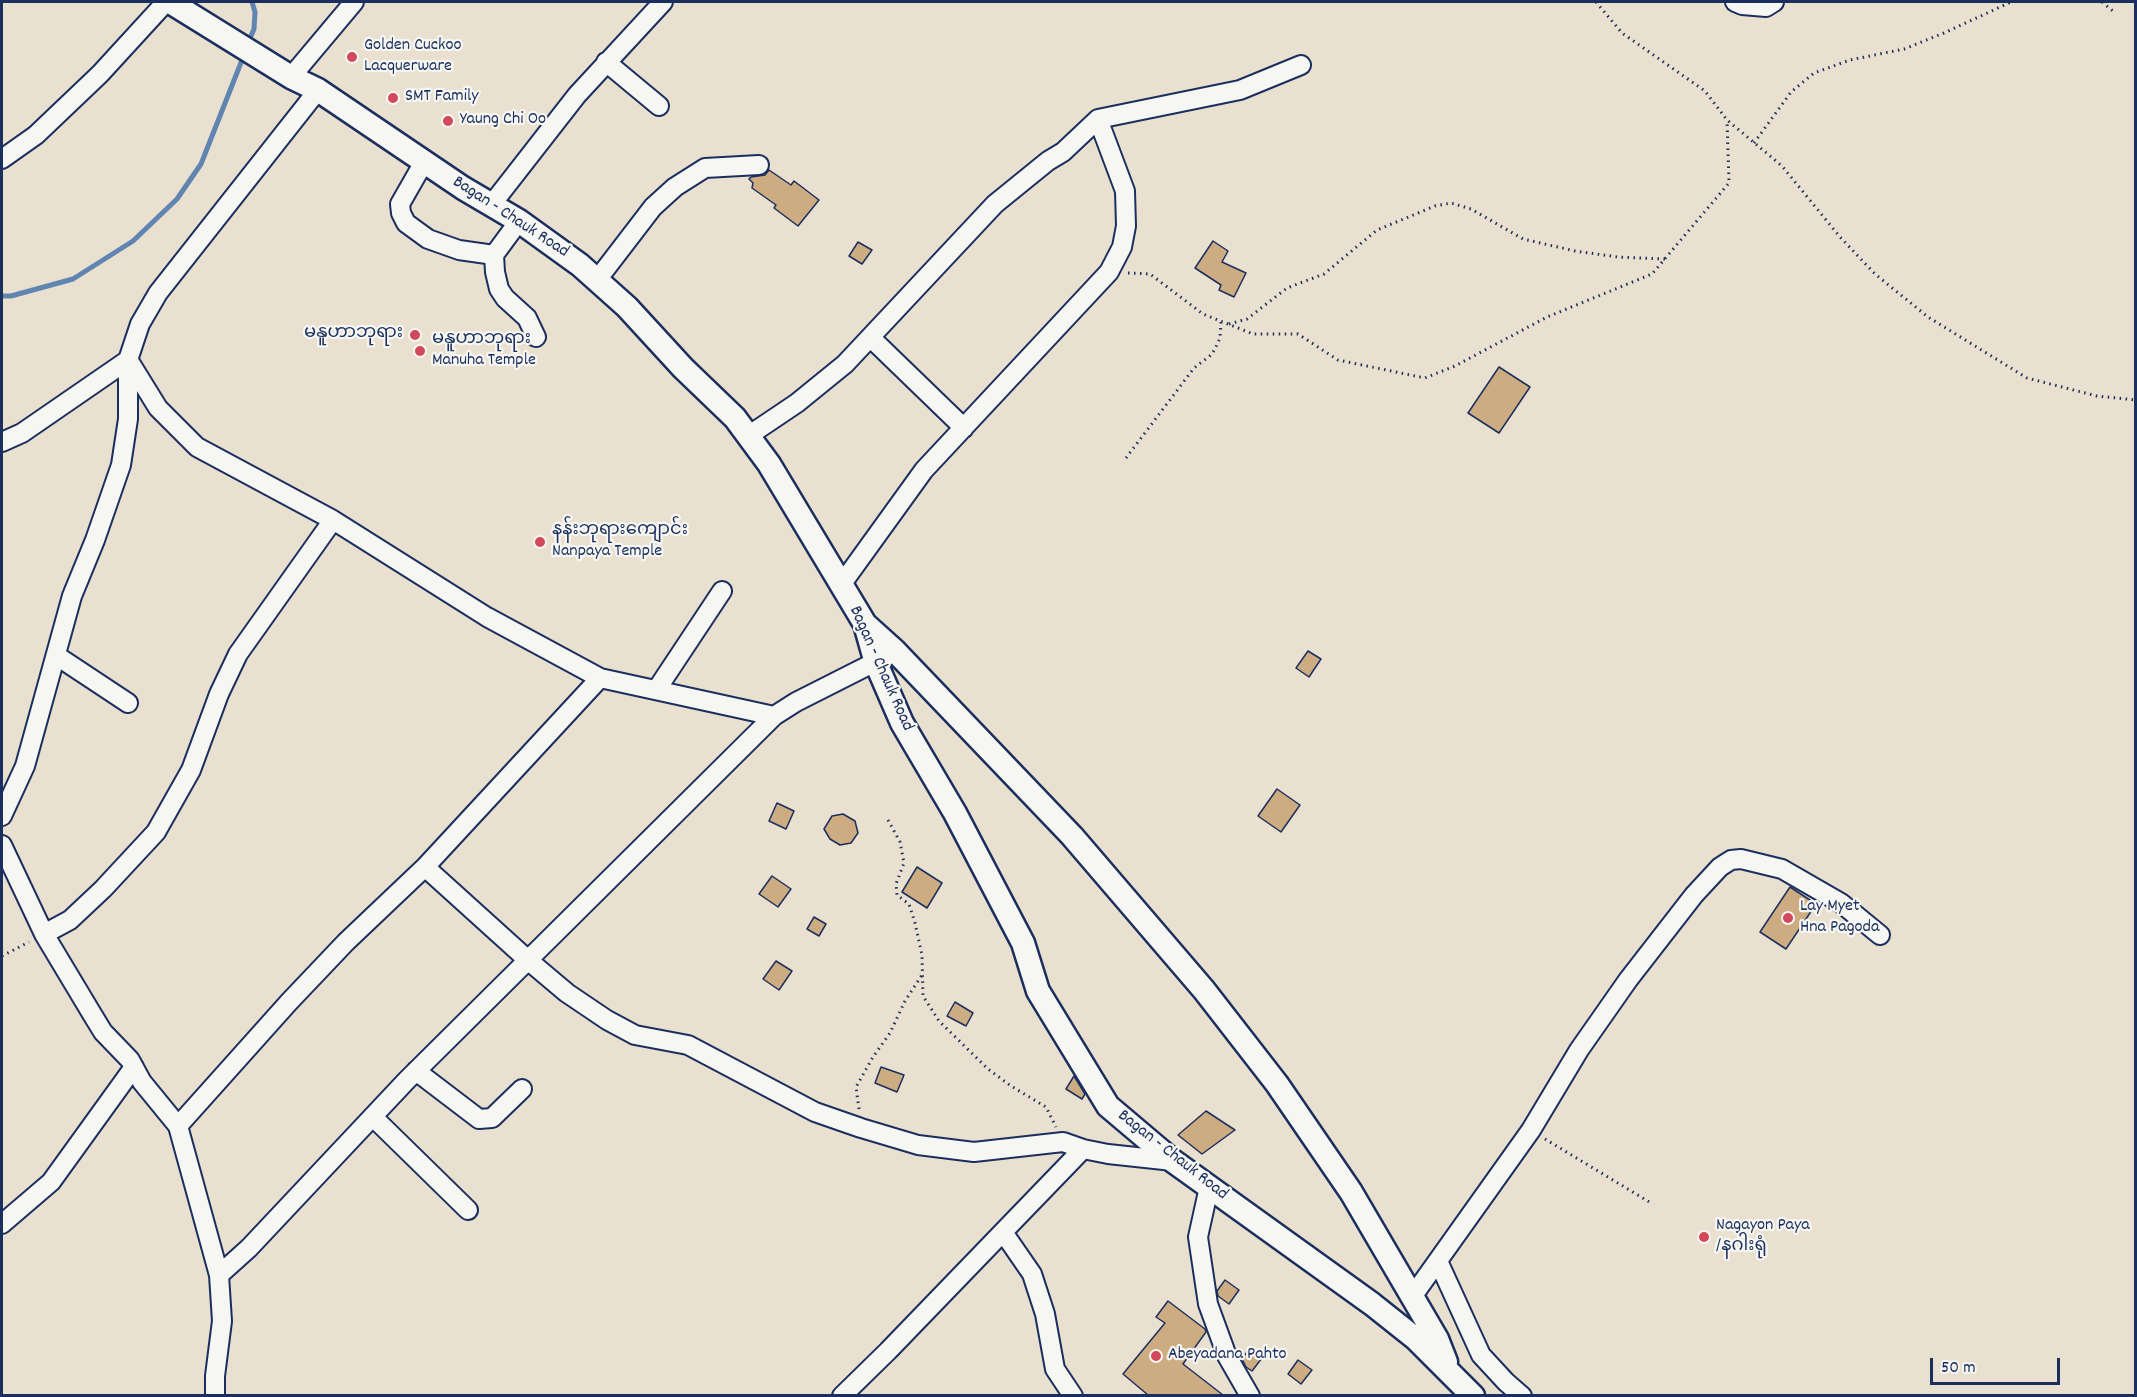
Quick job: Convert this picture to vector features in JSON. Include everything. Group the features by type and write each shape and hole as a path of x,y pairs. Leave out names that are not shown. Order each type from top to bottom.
{"main road":[{"name":"Bagan - Chauk Road","path":"168,2 262,57 291,77 318,90 424,162 519,221 580,265 627,307 683,368 735,418 769,464 865,624 876,663 902,723 955,813 1023,943 1038,991 1108,1106 1173,1161 1372,1304 1416,1339 1473,1395"},
{"path":"865,624 896,651 1072,836 1204,990 1277,1084 1351,1192 1437,1340 1451,1374"}],"street":[{"path":"2,159 36,135 92,82 168,2"},
{"path":"291,77 354,2"},
{"path":"492,204 606,62 663,2"},
{"path":"1735,2 1766,8 1774,2"},
{"path":"606,62 659,106"},
{"path":"748,436 797,403 845,364 995,204 1048,161 1063,152 1098,119 1240,90 1301,65"},
{"path":"2,816 26,766 72,596 95,540 121,465 128,419 128,360 140,324 158,293 318,90"},
{"path":"841,585 924,471 1109,272 1122,247 1126,226 1125,191 1098,119"},
{"path":"424,162 400,204 406,224 428,239 459,250 494,255"},
{"path":"597,280 653,207 675,187 705,168 759,165"},
{"path":"519,221 494,255 499,289 505,298 527,318 536,337"},
{"path":"871,338 964,428"},
{"path":"2,442 22,433 128,360"},
{"path":"128,360 158,408 197,447 333,520 488,617 600,678 774,716"},
{"path":"44,934 70,920 104,889 156,832 191,770 219,694 238,654 333,520"},
{"path":"657,689 722,591"},
{"path":"219,1275 249,1248 416,1071 774,716 796,702 896,651"},
{"path":"57,656 128,703"},
{"path":"178,1126 330,959 425,867 600,678"},
{"path":"2,845 44,934 103,1032 130,1060 142,1082 178,1126 219,1275 222,1321 215,1395"},
{"path":"1412,1297 1531,1130 1579,1050 1628,980 1694,895 1720,867 1731,860 1742,859 1782,869 1840,903 1880,935"},
{"path":"425,867 567,993 635,1035 688,1045 815,1112 918,1145 974,1152 1018,1145 1064,1142 1083,1149 1117,1155 1173,1161"},
{"path":"2,1224 51,1182 134,1067"},
{"path":"416,1071 479,1119 492,1118 522,1089"},
{"path":"373,1117 468,1210"},
{"path":"842,1395 888,1351 1083,1149"},
{"path":"1209,1187 1198,1237 1208,1304 1227,1356 1250,1395"},
{"path":"1003,1232 1032,1274 1045,1314 1055,1369 1073,1395"},
{"path":"1438,1261 1481,1355 1506,1382 1522,1395"}],"path":[{"path":"1596,2 1622,33 1704,91 1727,120 1782,166 1840,237 1875,274 1928,317 2027,378 2097,396 2136,400"},
{"path":"1754,143 1791,92 1814,73 1850,60 1904,49 2011,2"},
{"path":"2102,2 2112,11"},
{"path":"1109,272 1150,274 1203,314 1253,334 1298,334 1338,360 1425,378 1455,366 1547,317 1652,274 1729,183 1727,120"},
{"path":"1229,324 1247,319 1287,288 1324,274 1377,230 1434,206 1452,203 1471,209 1523,239 1575,251 1618,257 1665,259"},
{"path":"1126,458 1194,368 1215,349 1220,338 1221,321"},
{"path":"888,820 900,842 904,862 896,884 897,895 909,904 922,955 923,996 939,1021 988,1069 1046,1107 1064,1142"},
{"path":"2,956 44,934"},
{"path":"861,1128 856,1087 890,1033 904,1001 923,973"},
{"path":"1531,1130 1651,1203"}],"building":[{"path":"769,170 791,185 794,181 819,200 798,226 774,208 776,205 752,188 753,183 749,179 765,175"},
{"path":"1213,241 1228,251 1222,262 1246,273 1234,297 1219,290 1221,285 1195,268"},
{"path":"858,242 872,250 862,264 849,256"},
{"path":"1499,367 1530,387 1499,433 1468,413"},
{"path":"1308,651 1321,659 1309,677 1296,668"},
{"path":"1277,789 1300,805 1281,832 1258,816"},
{"path":"777,803 794,811 786,829 769,821"},
{"path":"843,814 855,821 858,833 851,843 840,845 830,839 824,829 832,816"},
{"path":"917,867 942,883 927,908 902,892"},
{"path":"772,876 791,889 778,907 759,894"},
{"name":"Lay Myet Hna Pagoda","path":"1790,887 1816,904 1786,949 1760,932"},
{"path":"814,917 826,924 819,936 807,929"},
{"path":"776,961 792,971 779,990 763,979"},
{"path":"955,1002 973,1013 966,1026 947,1016"},
{"path":"881,1067 904,1075 897,1092 875,1083"},
{"path":"1074,1076 1085,1094 1082,1099 1066,1089"},
{"path":"1206,1111 1235,1130 1202,1154 1178,1135"},
{"path":"1225,1280 1239,1290 1229,1304 1218,1296 1217,1291"},
{"name":"Abeyadana Pahto","path":"1168,1301 1206,1332 1183,1364 1223,1395 1148,1395 1123,1374 1165,1323 1156,1317"},
{"path":"1250,1348 1262,1358 1252,1371 1246,1367 1242,1359"},
{"path":"1298,1360 1312,1370 1301,1384 1288,1374"}],"waterway":[{"path":"248,43 254,29 255,12 252,2"},
{"path":"2,296 11,296 73,279 133,241 177,199 201,164 244,55"}],"place":[{"name":"Golden Cuckoo Lacquerware","path":"352,57"},
{"name":"SMT Family","path":"393,98"},
{"name":"Yaung Chi Oo","path":"448,121"},
{"name":"မနူဟာဘုရား","path":"415,335"},
{"name":"မနူဟာဘုရား Manuha Temple","path":"420,351"},
{"name":"နန်းဘုရားကျောင်း Nanpaya Temple","path":"540,542"},
{"name":"Lay Myet Hna Pagoda","path":"1788,918"},
{"name":"Nagayon Paya /နဂါးရုံ","path":"1704,1237"},
{"name":"Abeyadana Pahto","path":"1156,1356"}]}
